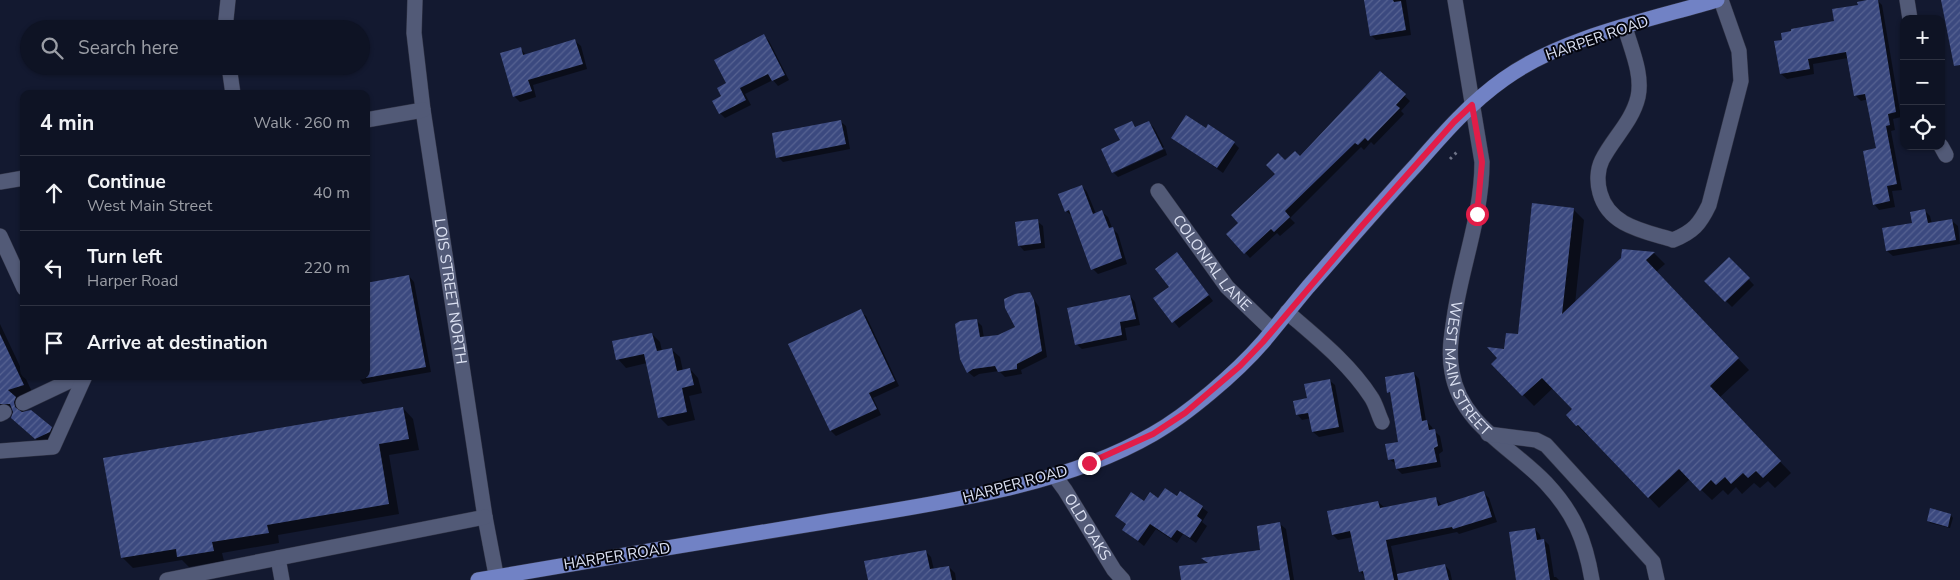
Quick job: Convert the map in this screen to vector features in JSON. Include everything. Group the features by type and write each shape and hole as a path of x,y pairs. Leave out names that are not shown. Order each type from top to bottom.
{"main road":[{"name":"HARPER ROAD","path":"478,580 968,498 1054,475 1121,450 1153,434 1185,413 1240,366 1366,220 1454,122 1506,78 1534,60 1566,47 1625,27 1719,0"}],"street":[{"path":"226,20 228,0"},
{"name":"LOIS STREET NORTH","path":"415,0 414,33 423,110 485,517 497,578"},
{"name":"WEST MAIN STREET","path":"1455,0 1482,162 1482,176 1477,214 1458,293 1451,333 1450,353 1452,372 1457,392 1467,410 1488,434 1545,482 1566,508 1580,532 1587,551 1592,580"},
{"path":"1625,27 1639,78 1638,95 1634,111 1602,161 1598,175 1598,188 1602,202 1617,219 1629,226 1673,240 1694,229 1703,218 1709,205 1741,81 1739,51 1719,0"},
{"path":"1907,0 1909,15"},
{"path":"230,75 232,90"},
{"path":"370,119 423,110"},
{"path":"0,182 20,179"},
{"name":"COLONIAL LANE","path":"1158,191 1227,287 1272,330"},
{"path":"0,236 20,279"},
{"path":"1287,312 1336,354 1353,372 1372,398 1382,422"},
{"path":"23,403 72,380"},
{"path":"0,451 53,447 83,380"},
{"path":"1488,434 1523,437 1546,445 1653,562 1656,580"},
{"name":"OLD OAKS","path":"1054,475 1114,570 1123,580"},
{"path":"167,580 485,517"},
{"path":"278,558 282,580"}],"path":[{"path":"1450,159 1457,152"}],"building":[{"path":"1364,0 1401,1 1406,30 1370,36"},
{"path":"1878,0 1896,112 1888,114 1890,125 1886,126 1897,184 1887,186 1890,201 1873,205 1863,151 1876,148 1865,94 1854,96 1846,52 1808,59 1810,69 1780,74 1774,41 1782,40 1781,33 1791,31 1791,29 1834,21 1832,9 1858,5 1857,2"},
{"path":"1941,0 1960,0 1960,65 1954,66"},
{"path":"764,34 785,75 772,81 768,74 740,88 746,100 719,114 712,101 721,96 717,88 726,83 714,60"},
{"path":"575,39 583,64 528,80 532,91 513,97 500,53 521,47 523,55"},
{"path":"1380,71 1406,94 1396,105 1400,108 1368,141 1365,138 1358,145 1355,143 1285,211 1290,217 1274,232 1271,229 1244,254 1226,234 1238,223 1231,215 1275,174 1266,165 1278,153 1285,160 1295,151 1300,156"},
{"path":"1186,115 1206,128 1208,124 1235,142 1217,168 1171,138"},
{"path":"841,120 846,144 776,158 772,133"},
{"path":"1132,121 1135,127 1149,121 1163,149 1112,173 1101,149 1120,140 1114,129"},
{"path":"1082,185 1093,214 1102,210 1109,228 1113,227 1122,258 1091,270 1069,210 1065,212 1058,194"},
{"path":"1532,203 1574,208 1562,314 1621,258 1622,249 1655,252 1646,260 1739,358 1710,386 1781,461 1763,478 1756,471 1748,478 1743,473 1731,484 1725,477 1716,485 1711,480 1700,491 1679,469 1648,498 1578,425 1576,426 1566,415 1572,409 1542,378 1522,396 1491,364 1497,358 1487,347 1504,349 1506,333 1518,334"},
{"path":"1925,209 1928,223 1952,219 1956,240 1886,251 1882,228 1912,223 1910,212"},
{"path":"1038,219 1041,243 1018,246 1015,222"},
{"path":"1177,252 1209,295 1172,323 1153,298 1169,287 1155,269"},
{"path":"1729,257 1750,278 1725,302 1704,281"},
{"path":"409,275 426,367 370,377 370,282"},
{"path":"1030,292 1034,300 1042,351 1017,364 1017,369 998,372 995,366 973,369 967,373 960,359 955,324 960,321 977,319 980,337 998,335 1015,327 1005,308 1004,299 1015,294"},
{"path":"1130,295 1136,319 1120,322 1122,335 1075,345 1067,308"},
{"path":"861,309 895,381 869,393 877,409 830,431 788,344"},
{"path":"652,333 657,351 672,348 677,371 690,368 694,385 682,388 687,412 658,418 644,354 616,360 612,341"},
{"path":"0,334 24,385 8,390 16,397 15,407 22,412 31,410 52,427 50,432 35,439 11,418 13,412 10,404 0,404"},
{"path":"1414,372 1422,421 1427,420 1429,430 1435,429 1438,446 1434,448 1437,462 1396,469 1394,459 1388,460 1385,444 1398,442 1390,392 1387,393 1385,377"},
{"path":"1330,379 1339,427 1312,432 1308,413 1296,415 1293,401 1307,398 1304,384"},
{"path":"403,407 409,439 379,444 389,504 267,525 269,533 212,542 214,551 177,557 176,549 121,558 103,458"},
{"path":"1165,488 1177,496 1180,491 1203,506 1197,516 1202,520 1190,538 1177,530 1171,538 1150,524 1138,541 1122,530 1126,524 1115,516 1131,492 1144,501 1150,492 1158,498"},
{"path":"1484,491 1492,517 1453,529 1452,527 1386,540 1394,580 1365,580 1363,571 1359,572 1350,531 1332,535 1327,511 1378,501 1380,508 1436,497 1438,506"},
{"path":"1930,508 1951,514 1948,527 1927,521"},
{"path":"1280,522 1290,580 1181,580 1179,566 1208,563 1201,558 1260,550 1257,526"},
{"path":"1535,528 1537,540 1544,539 1550,580 1516,580 1509,532"},
{"path":"926,550 930,569 949,566 952,580 868,580 864,561"},
{"path":"1445,564 1449,580 1398,580 1397,574"}],"route":[{"path":"1089,463 1153,434 1185,413 1240,366 1454,122 1472,105 1482,162 1477,214"}]}
